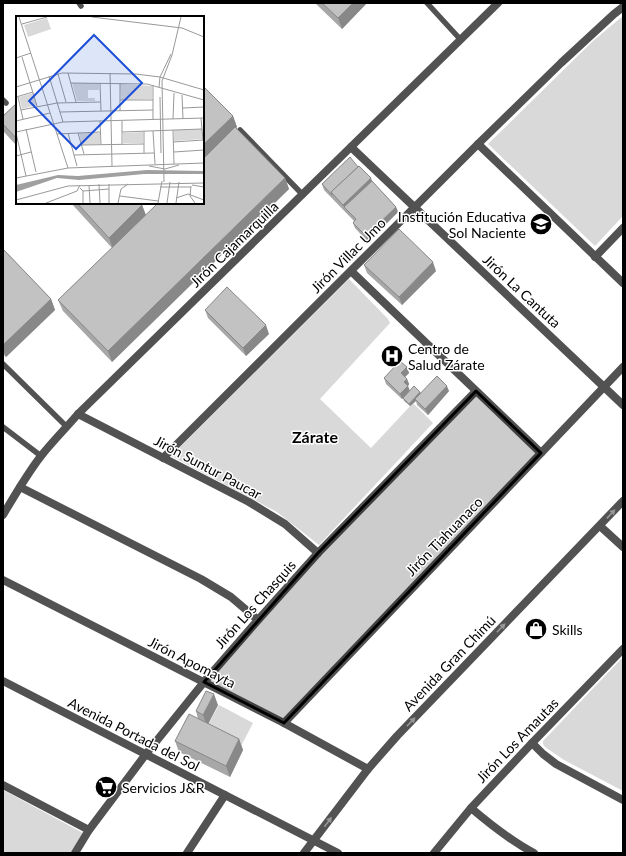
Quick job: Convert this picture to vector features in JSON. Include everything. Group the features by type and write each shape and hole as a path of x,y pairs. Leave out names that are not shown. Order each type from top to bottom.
{"street":[{"name":"Jirón Cajamarquilla","path":"3,515 41,456 78,414 498,3"},
{"name":"Jirón Villac Umo","path":"163,458 478,144 561,63 623,7"},
{"path":"478,144 623,284"},
{"name":"Jirón La Cantuta","path":"351,147 623,404"},
{"path":"595,257 623,228"},
{"path":"351,271 541,453"},
{"name":"Jirón Tiahuanaco","path":"284,723 623,367"},
{"name":"Jirón Los Chasquis","path":"75,853 89,830 146,754 204,682 318,553 476,391"},
{"name":"Jirón Suntur Paucar","path":"78,414 249,502 285,524 318,553"},
{"path":"20,487 201,579 231,597 258,620"},
{"name":"Avenida Gran Chimú","path":"304,853 368,769 397,736 623,501"},
{"path":"600,526 623,547"},
{"name":"Jirón Apomayta","path":"3,580 284,723 368,769"},
{"name":"Jirón Los Amautas","path":"434,853 471,808 623,649"},
{"name":"Avenida Portada del Sol","path":"3,682 338,853"},
{"path":"532,743 556,764 623,800"},
{"path":"3,785 89,830"},
{"path":"187,853 225,795"},
{"path":"471,808 500,832 534,853"}],"lane":[{"path":"427,3 460,39"},
{"path":"240,130 303,194"},
{"path":"3,364 66,427"},
{"path":"3,427 41,456"}],"highlighted area":[{"path":"476,391 541,453 284,723 204,682 318,553"}],"shaded area":[{"path":"623,16 623,216 595,246 488,144 594,40"},
{"path":"349,279 388,319 390,323 320,399 371,448 413,403 433,423 319,545 277,512 171,456"},
{"path":"623,657 623,791 564,760 545,747 543,741"},
{"path":"219,705 253,723 240,748 205,730"},
{"path":"3,790 83,833 71,853 3,853"}],"building":[{"path":"322,3 353,3 338,18"},
{"path":"204,87 233,116 204,144"},
{"path":"16,104 16,138 3,124 3,116"},
{"path":"235,127 285,178 108,351 58,300 157,204 204,204 204,158"},
{"path":"350,157 358,167 331,192 332,195 322,184"},
{"path":"359,166 371,178 343,205 331,192"},
{"path":"372,181 396,207 366,236 353,223 356,219 344,207"},
{"path":"78,204 141,204 142,205 109,238"},
{"path":"399,229 433,262 399,297 364,265"},
{"path":"3,249 51,299 3,345"},
{"path":"227,287 266,325 243,348 205,310"},
{"path":"400,361 407,367 401,373 407,379 404,382 408,386 400,394 384,378"},
{"path":"437,376 447,386 425,409 415,399"},
{"path":"414,386 420,392 409,404 403,398"},
{"path":"206,691 214,694 203,715 196,711"},
{"path":"189,714 239,739 226,766 175,741"}],"place":[{"name":"Institución Educativa Sol Naciente","path":"541,224"},
{"name":"Centro de Salud Zárate","path":"392,356"},
{"name":"Skills","path":"536,629"},
{"name":"Servicios J&R","path":"106,787"}],"district":[{"name":"Zárate","path":"315,436"}]}
